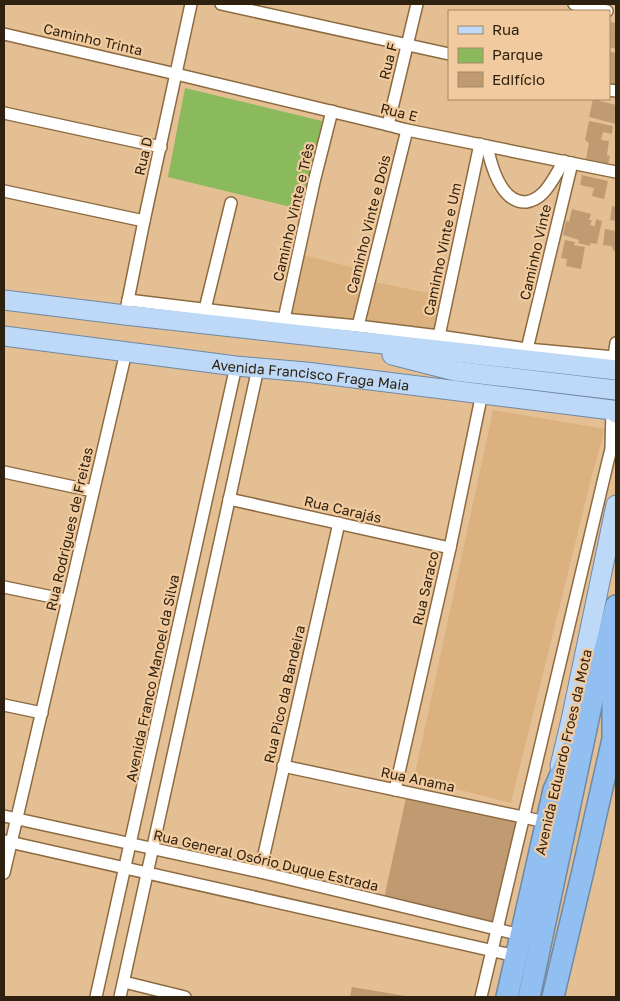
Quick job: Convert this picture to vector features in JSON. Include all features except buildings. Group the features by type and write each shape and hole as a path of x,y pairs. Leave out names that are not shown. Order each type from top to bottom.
{"highway":[{"name":"Avenida Eduardo Froes da Mota","path":"529,997 590,705 615,612"},
{"name":"Avenida Eduardo Froes da Mota","path":"553,997 614,731 615,612"},
{"path":"554,790 590,705"},
{"name":"Avenida Eduardo Froes da Mota","path":"507,997 554,790"}],"main road":[{"path":"4,300 127,307 320,337 615,368"},
{"name":"Avenida Francisco Fraga Maia","path":"4,336 236,366 306,372 615,410"},
{"path":"320,337 460,372"},
{"path":"306,372 460,372 616,390"},
{"name":"Avenida Eduardo Froes da Mota","path":"554,790 571,720 616,506"}],"street":[{"name":"Rua D","path":"127,307 191,4"},
{"path":"221,4 448,54"},
{"name":"Rua F","path":"388,125 417,4"},
{"path":"574,4 603,10"},
{"name":"Caminho Trinta","path":"4,34 176,74"},
{"name":"Rua E","path":"176,74 407,130 616,172"},
{"name":"Caminho Vinte e Três","path":"284,319 314,182 332,111"},
{"path":"4,113 161,147"},
{"name":"Caminho Vinte e Dois","path":"358,326 407,130"},
{"path":"483,145 504,192 514,199 523,202 533,200 542,194 568,162"},
{"name":"Caminho Vinte e Um","path":"483,145 439,336 527,349 615,368"},
{"name":"Caminho Vinte","path":"527,349 568,162"},
{"path":"4,191 144,221"},
{"path":"205,309 231,203"},
{"path":"127,307 205,309 439,336"},
{"path":"615,368 616,343"},
{"name":"Rua Rodrigues de Freitas","path":"4,873 7,841 16,819 42,713 126,352"},
{"name":"Avenida Franco Manoel da Silva","path":"96,997 236,366"},
{"path":"120,997 258,368"},
{"name":"Rua Saraco","path":"394,790 450,548 482,393"},
{"path":"481,997 609,457 615,410"},
{"path":"4,472 93,491"},
{"name":"Rua Carajás","path":"229,499 450,548"},
{"name":"Rua Pico da Bandeira","path":"260,872 339,523"},
{"path":"4,587 67,600"},
{"path":"4,705 42,713"},
{"name":"Rua Anama","path":"283,766 546,822"},
{"name":"Rua General Osório Duque Estrada","path":"4,816 260,872 521,935"},
{"path":"7,841 516,956"},
{"path":"124,982 185,997"}],"shaded area":[{"path":"303,255 367,271 354,321 289,316"},
{"path":"374,282 444,296 436,331 363,322"},
{"path":"493,410 605,429 511,803 414,778"}],"green space":[{"path":"185,88 322,121 303,210 168,177"}]}
